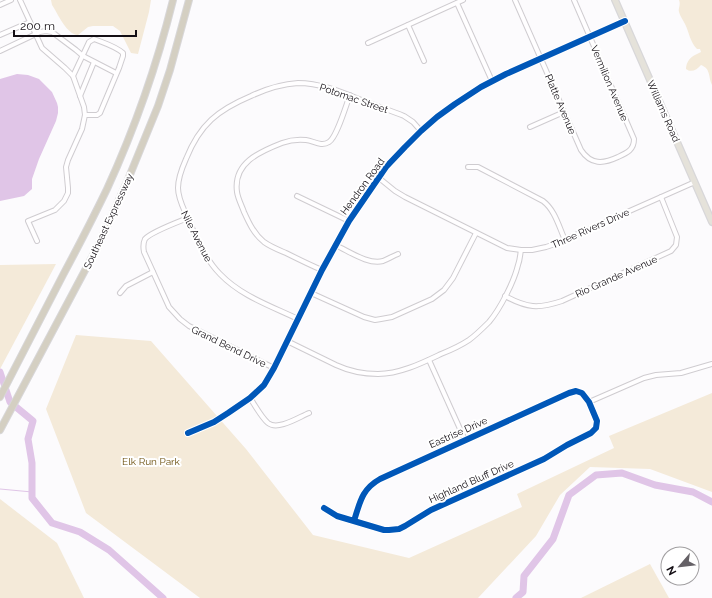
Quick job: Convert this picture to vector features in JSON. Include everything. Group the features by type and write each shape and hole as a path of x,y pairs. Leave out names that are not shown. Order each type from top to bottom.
{"highway":[{"name":"Southeast Expressway","path":"0,397 107,189 144,98 173,0"},
{"name":"Southeast Expressway","path":"0,430 99,244 127,182 163,92 189,0"}],"main road":[{"name":"Williams Road","path":"615,0 712,222"}],"street":[{"path":"0,5 11,0"},
{"path":"20,0 42,48 73,76 84,107 85,115 82,129 66,167 68,193 64,201 55,210 28,221 36,241"},
{"path":"368,42 463,0"},
{"name":"Platte Avenue","path":"515,0 579,146 586,156 593,160 600,162 609,161 616,158"},
{"name":"Vermilion Avenue","path":"574,0 634,139 633,146 630,151 616,158"},
{"path":"457,3 492,81"},
{"name":"Hendron Road","path":"188,434 214,422 250,398 264,385 274,368 322,270 349,221 379,178 405,146 437,117 492,81 625,21"},
{"path":"0,35 30,22"},
{"path":"408,25 424,61"},
{"path":"0,51 40,32 52,32 83,56 116,73"},
{"path":"73,76 90,42 94,39 123,53 100,113 97,115 85,115"},
{"path":"80,96 94,62"},
{"name":"Potomac Street","path":"188,154 191,146 208,122 237,102 263,90 298,83 325,87 404,116 421,131"},
{"path":"322,270 267,244 256,233 248,222 238,198 237,182 243,166 254,156 289,140 305,140 322,144 329,142 335,135 350,95"},
{"path":"530,127 564,112"},
{"name":"Nile Avenue","path":"188,154 179,180 178,194 208,260 219,274 239,290 298,319"},
{"path":"468,167 478,167 539,198 552,211 565,240"},
{"name":"Three Rivers Drive","path":"379,178 405,197 476,233 507,248 521,250 532,250 546,247 565,240 695,182"},
{"path":"297,196 349,221"},
{"name":"Rio Grande Avenue","path":"505,296 526,305 542,306 551,304 562,301 671,251 676,245 676,234 661,197"},
{"name":"Grand Bend Drive","path":"188,218 152,234 144,241 143,249 169,307 185,323 200,332 274,368"},
{"path":"311,293 364,318 375,320 392,317 432,299 444,290 453,278 476,233"},
{"path":"335,245 371,261 383,261 398,254"},
{"path":"287,341 336,365 357,372 378,374 393,372 430,360 469,340 489,321 499,308 512,283 517,270 521,250"},
{"path":"120,293 126,286 153,272"},
{"path":"430,360 465,440"},
{"path":"590,402 644,378 656,375 682,373 712,364"},
{"name":"Eastrise Drive","path":"354,521 362,496 375,481 572,392 582,393 590,402"},
{"path":"250,398 266,420 273,426 282,425 309,413"},
{"name":"Highland Bluff Drive","path":"324,508 337,516 384,530 402,528 431,510 544,459 594,431 597,421 590,402"}],"green space":[{"path":"51,0 151,0 138,54 131,53 120,31 113,26 88,27 78,35 70,32 52,5"},
{"path":"679,0 712,0 712,85 708,71 701,65 696,70 692,71 686,69 690,59 701,52 700,49 697,49 693,43 680,15"},
{"path":"56,264 0,369 0,265"},
{"name":"Elk Run Park","path":"76,335 151,341 246,449 313,535 409,558 522,507 517,494 614,448 609,436 712,393 712,492 650,469 590,467 560,495 536,536 478,598 200,598 86,513 46,409"},
{"path":"0,499 57,543 84,598 0,598"},
{"path":"650,564 660,582 660,586 662,586 669,598 581,598"}],"shaded area":[{"path":"17,74 28,75 39,79 52,92 57,103 58,113 32,179 32,189 24,196 0,201 0,79"}],"waterway":[{"path":"0,372 10,402 33,421 28,439 32,463 32,498 52,523 80,532 109,550 163,598"},
{"path":"516,598 523,592 524,576 553,539 569,495 596,475 622,473 655,485 693,492 712,502"},
{"path":"0,489 32,492"}],"cycle path":[{"path":"188,433 214,422 250,398 264,385 274,368 322,270 349,221 386,167 421,131 437,117 481,87 506,74 625,21"},
{"path":"324,508 337,516 384,530 399,529 431,510 544,459 591,433 596,428 597,421 589,402 582,393 576,391 569,393 380,479 365,492 354,521"}]}
